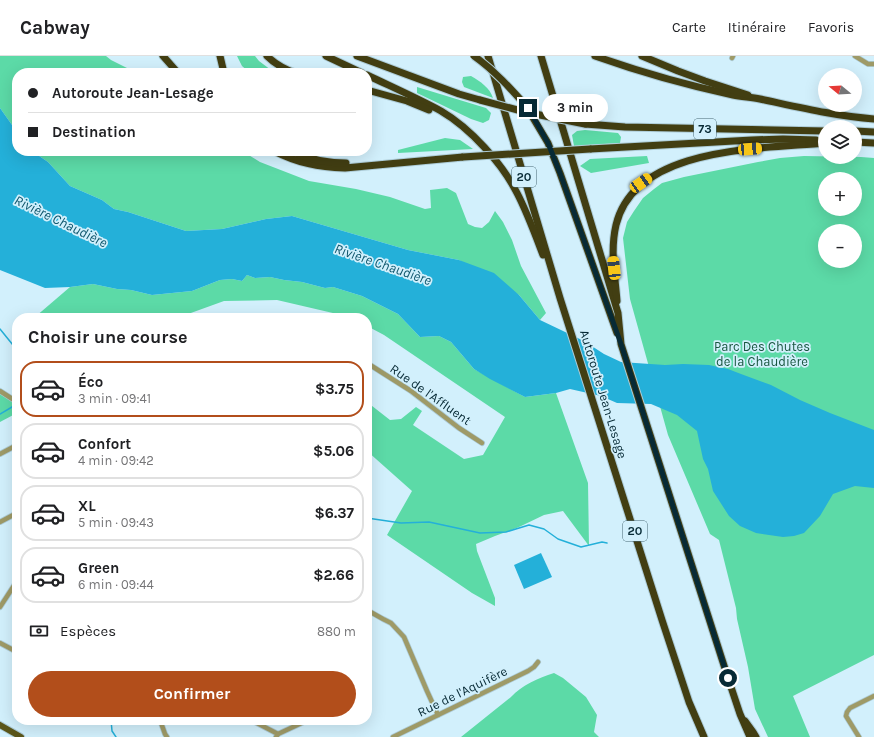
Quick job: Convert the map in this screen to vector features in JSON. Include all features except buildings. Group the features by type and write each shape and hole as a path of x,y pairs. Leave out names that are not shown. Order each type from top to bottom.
{"highway":[{"path":"163,56 174,68"},
{"path":"220,56 223,68"},
{"path":"267,56 284,68"},
{"path":"326,56 351,68"},
{"name":"73","path":"357,56 459,94 525,112 585,124 625,127 818,131"},
{"path":"474,56 511,88 528,108 548,143 621,344 728,678 740,714 750,737"},
{"name":"Autoroute Jean-Lesage","path":"488,56 560,298 662,620 689,702 704,737"},
{"path":"542,56 544,67 618,313"},
{"path":"595,56 700,88 734,96 757,99 825,113 874,119"},
{"path":"642,56 705,81 743,92 757,99"},
{"path":"372,77 442,112 457,123 497,163 517,192 560,298"},
{"path":"372,91 407,101 419,106 453,123 471,136"},
{"path":"862,131 874,132"},
{"path":"304,156 321,161 342,163 752,140 783,139 818,142"},
{"path":"862,142 874,143"},
{"path":"621,344 613,257 613,238 616,224 626,202 641,183 667,168 682,162 706,156 750,149 818,143"},
{"path":"286,156 313,165 345,168 444,158"},
{"path":"740,714 754,732 756,737"}],"main road":[{"path":"0,725 21,737"}],"street":[{"path":"855,56 868,64 874,64"},
{"name":"Rue de l'Affluent","path":"372,366 411,391 460,428 482,442"},
{"path":"0,392 12,399"},
{"path":"0,454 12,448"},
{"path":"0,522 12,516"},
{"path":"0,608 12,589"},
{"path":"372,613 391,623 404,637 438,715"},
{"path":"0,643 12,649"},
{"name":"Rue de l'Aquifère","path":"393,737 528,671 538,662"},
{"path":"859,737 846,716 847,712 850,708 874,696"},
{"path":"162,725 167,737"},
{"path":"260,725 277,735 298,725"}],"green space":[{"path":"0,56 106,56 127,68 12,68 12,125 0,108"},
{"path":"237,56 255,56 268,68 244,68"},
{"path":"471,76 487,88 492,94 493,98 464,87 462,82 463,77"},
{"path":"417,87 486,108 491,113 489,120 483,123 471,119 417,93"},
{"path":"585,130 618,133 621,137 620,143 574,146 572,135 577,131"},
{"path":"445,138 460,140 473,149 398,153 398,150"},
{"path":"39,156 250,156 260,162 309,181 356,189 390,197 425,209 431,208 430,190 447,188 456,193 468,224 482,228 489,222 495,211 503,222 512,240 521,266 546,313 540,320 519,295 459,260 408,250 292,216 266,219 222,229 186,231 128,212 114,209 102,200 70,186 48,162"},
{"path":"647,156 649,163 591,173 580,166 590,159"},
{"name":"Parc Des Chutes de la Chaudière","path":"818,156 818,164 862,164 862,157 874,158 874,655 793,696 810,737 768,737 755,709 736,608 719,540 710,534 668,435 630,299 623,238 627,222 643,198 662,183 780,158"},
{"path":"247,275 255,278 270,277 302,282 325,288 333,287 362,296 398,314 420,337 439,336 451,342 474,369 525,397 556,393 588,483 589,546 563,511 544,515 519,527 476,544 477,551 495,598 495,606 472,593 387,535 412,491 372,455 372,406 390,420 401,419 416,407 422,411 413,425 464,459 483,455 505,417 384,335 372,329 372,313 333,313 277,300 224,301 191,313 40,313 70,287 93,284 152,295 192,291 220,280 232,279 242,281"},
{"path":"0,391 12,399 12,416 0,422"},
{"path":"554,673 563,678 586,697 597,715 594,732 599,737 461,737 525,685"}],"water":[{"name":"Rivière Chaudière","path":"0,108 12,125 12,156 39,156 48,162 70,186 102,200 114,209 128,212 186,231 222,229 266,219 292,216 408,250 459,260 494,273 519,295 540,320 584,341 604,354 621,362 665,365 709,365 728,369 771,385 800,400 874,430 874,488 855,486 833,494 820,516 804,533 783,537 756,533 740,526 729,516 713,491 708,469 703,459 697,431 677,415 651,404 617,403 601,396 570,389 556,393 525,397 474,369 451,342 439,336 420,337 398,314 362,296 333,287 325,288 302,282 270,277 255,278 247,275 242,281 232,279 220,280 192,291 152,295 93,284 45,288 0,270"},
{"path":"541,553 552,577 524,589 514,565"}],"waterway":[{"path":"0,329 12,344"},
{"path":"0,414 12,407"},
{"path":"372,519 401,523 429,522 480,533 506,532 529,525 544,529 558,539 581,547 602,542 607,543"},
{"path":"111,725 112,731 116,737"}],"route":[{"path":"528,108 548,143 560,173 621,344 728,678"}]}
